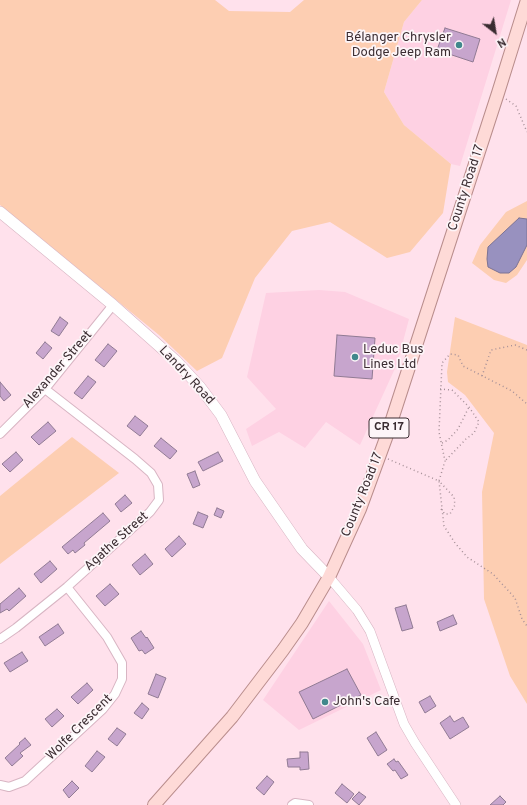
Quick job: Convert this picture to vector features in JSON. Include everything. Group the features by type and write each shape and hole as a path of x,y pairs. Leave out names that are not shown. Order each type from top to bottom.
{"main road":[{"name":"County Road 17","path":"154,805 236,711 302,623 329,578 360,509 380,455 498,93 526,0"},
{"name":"Landry Road","path":"0,212 113,305 176,361 200,387 221,415 255,481 302,549 329,578"}],"street":[{"name":"Alexander Street","path":"0,434 45,389 113,305"},
{"name":"Agathe Street","path":"0,639 67,587 150,512 159,500 158,485 151,473 45,389"},
{"path":"329,578 357,610 370,631 404,724 456,805"},
{"name":"Wolfe Crescent","path":"0,786 9,787 25,781 103,709 115,694 122,679 122,663 107,637 67,587"},
{"path":"292,805 295,803 309,805"}],"path":[{"path":"498,93 516,106 527,132"},
{"path":"482,376 491,350 515,345 527,350"},
{"path":"445,461 439,432 440,389 442,363 450,354 458,355 463,366 512,391 527,404"},
{"path":"440,389 452,390 469,407 479,422 474,433 466,439 445,461 439,481 444,526 455,543 467,557 493,574 515,598 522,619 527,626"},
{"path":"441,443 448,440 458,429 469,407"},
{"path":"380,455 439,481 454,497 455,505 450,514 445,514 441,509"}],"shaded area":[{"path":"0,0 215,0 229,11 290,12 304,0 422,0 404,22 384,92 404,125 451,164 443,213 410,252 387,258 330,222 292,231 255,278 222,358 197,371 159,335 0,205"},
{"path":"422,0 511,0 460,166 451,164 404,125 384,92 404,22"},
{"path":"527,201 527,260 517,275 506,283 494,280 472,263 480,245 506,212"},
{"path":"519,218 527,219 527,245 516,267 509,273 500,273 488,267 488,247"},
{"path":"319,290 345,292 409,319 397,364 360,445 326,422 305,448 279,432 252,446 246,429 276,409 247,377 266,293"},
{"path":"455,317 527,345 527,704 510,676 484,599 482,492 494,433 465,395 448,382 447,372"},
{"path":"72,437 119,473 0,564 0,496"},
{"path":"329,601 363,644 381,690 299,730 263,700"}],"building":[{"name":"Bélanger Chrysler Dodge Jeep Ram","path":"445,28 480,39 473,62 437,50"},
{"path":"60,317 68,323 59,336 51,331"},
{"name":"Leduc Bus Lines Ltd","path":"337,335 375,338 372,379 334,376"},
{"path":"45,342 52,348 43,359 36,353"},
{"path":"108,344 117,351 104,367 95,360"},
{"path":"88,376 96,382 82,399 74,393"},
{"path":"0,382 11,395 4,401 0,396"},
{"path":"135,416 148,426 140,436 127,426"},
{"path":"48,422 56,431 39,445 31,437"},
{"path":"161,438 177,451 170,459 154,446"},
{"path":"16,452 23,460 10,472 2,464"},
{"path":"218,452 223,461 203,471 198,462"},
{"path":"195,471 200,485 193,488 187,474"},
{"path":"125,495 132,503 121,512 115,504"},
{"path":"217,508 224,511 221,518 214,515"},
{"path":"198,512 208,516 203,528 193,524"},
{"path":"103,513 110,521 84,543 85,545 75,553 73,550 68,554 62,547"},
{"path":"179,536 186,544 172,557 165,549"},
{"path":"145,554 153,564 140,575 132,565"},
{"path":"50,561 57,569 41,583 34,574"},
{"path":"110,584 119,594 105,606 96,596"},
{"path":"19,588 26,596 9,611 7,609 0,613 0,604"},
{"path":"406,605 413,628 402,631 395,608"},
{"path":"453,615 457,624 440,631 437,622"},
{"path":"58,624 64,633 45,646 39,637"},
{"path":"141,631 154,648 145,654 142,650 139,651 131,638"},
{"path":"22,652 28,661 10,672 4,663"},
{"path":"347,669 361,695 313,719 299,692"},
{"path":"156,674 166,678 158,698 148,694"},
{"path":"87,683 93,690 78,704 71,697"},
{"path":"430,696 436,706 425,713 419,702"},
{"path":"142,703 149,709 142,719 134,713"},
{"path":"57,709 64,716 52,727 45,719"},
{"path":"450,716 454,722 463,717 469,727 450,739 440,723"},
{"path":"117,728 126,734 117,746 108,739"},
{"path":"376,732 387,750 378,756 367,738"},
{"path":"25,738 31,745 20,753 23,756 12,766 5,758"},
{"path":"97,751 105,757 92,772 85,766"},
{"path":"300,752 308,752 309,769 300,770 300,767 288,767 287,759 300,758"},
{"path":"394,759 396,762 398,761 408,775 401,779 395,770 393,771 387,764"},
{"path":"267,776 274,782 264,795 256,788"},
{"path":"72,781 79,788 69,798 63,790"},
{"path":"342,784 354,794 347,803 335,793"},
{"path":"359,792 366,797 359,805 352,799"},
{"path":"500,796 506,802 503,805 490,805"}],"place":[{"name":"Bélanger Chrysler Dodge Jeep Ram","path":"459,45"},
{"name":"Leduc Bus Lines Ltd","path":"355,357"},
{"name":"John's Cafe","path":"325,702"}]}
